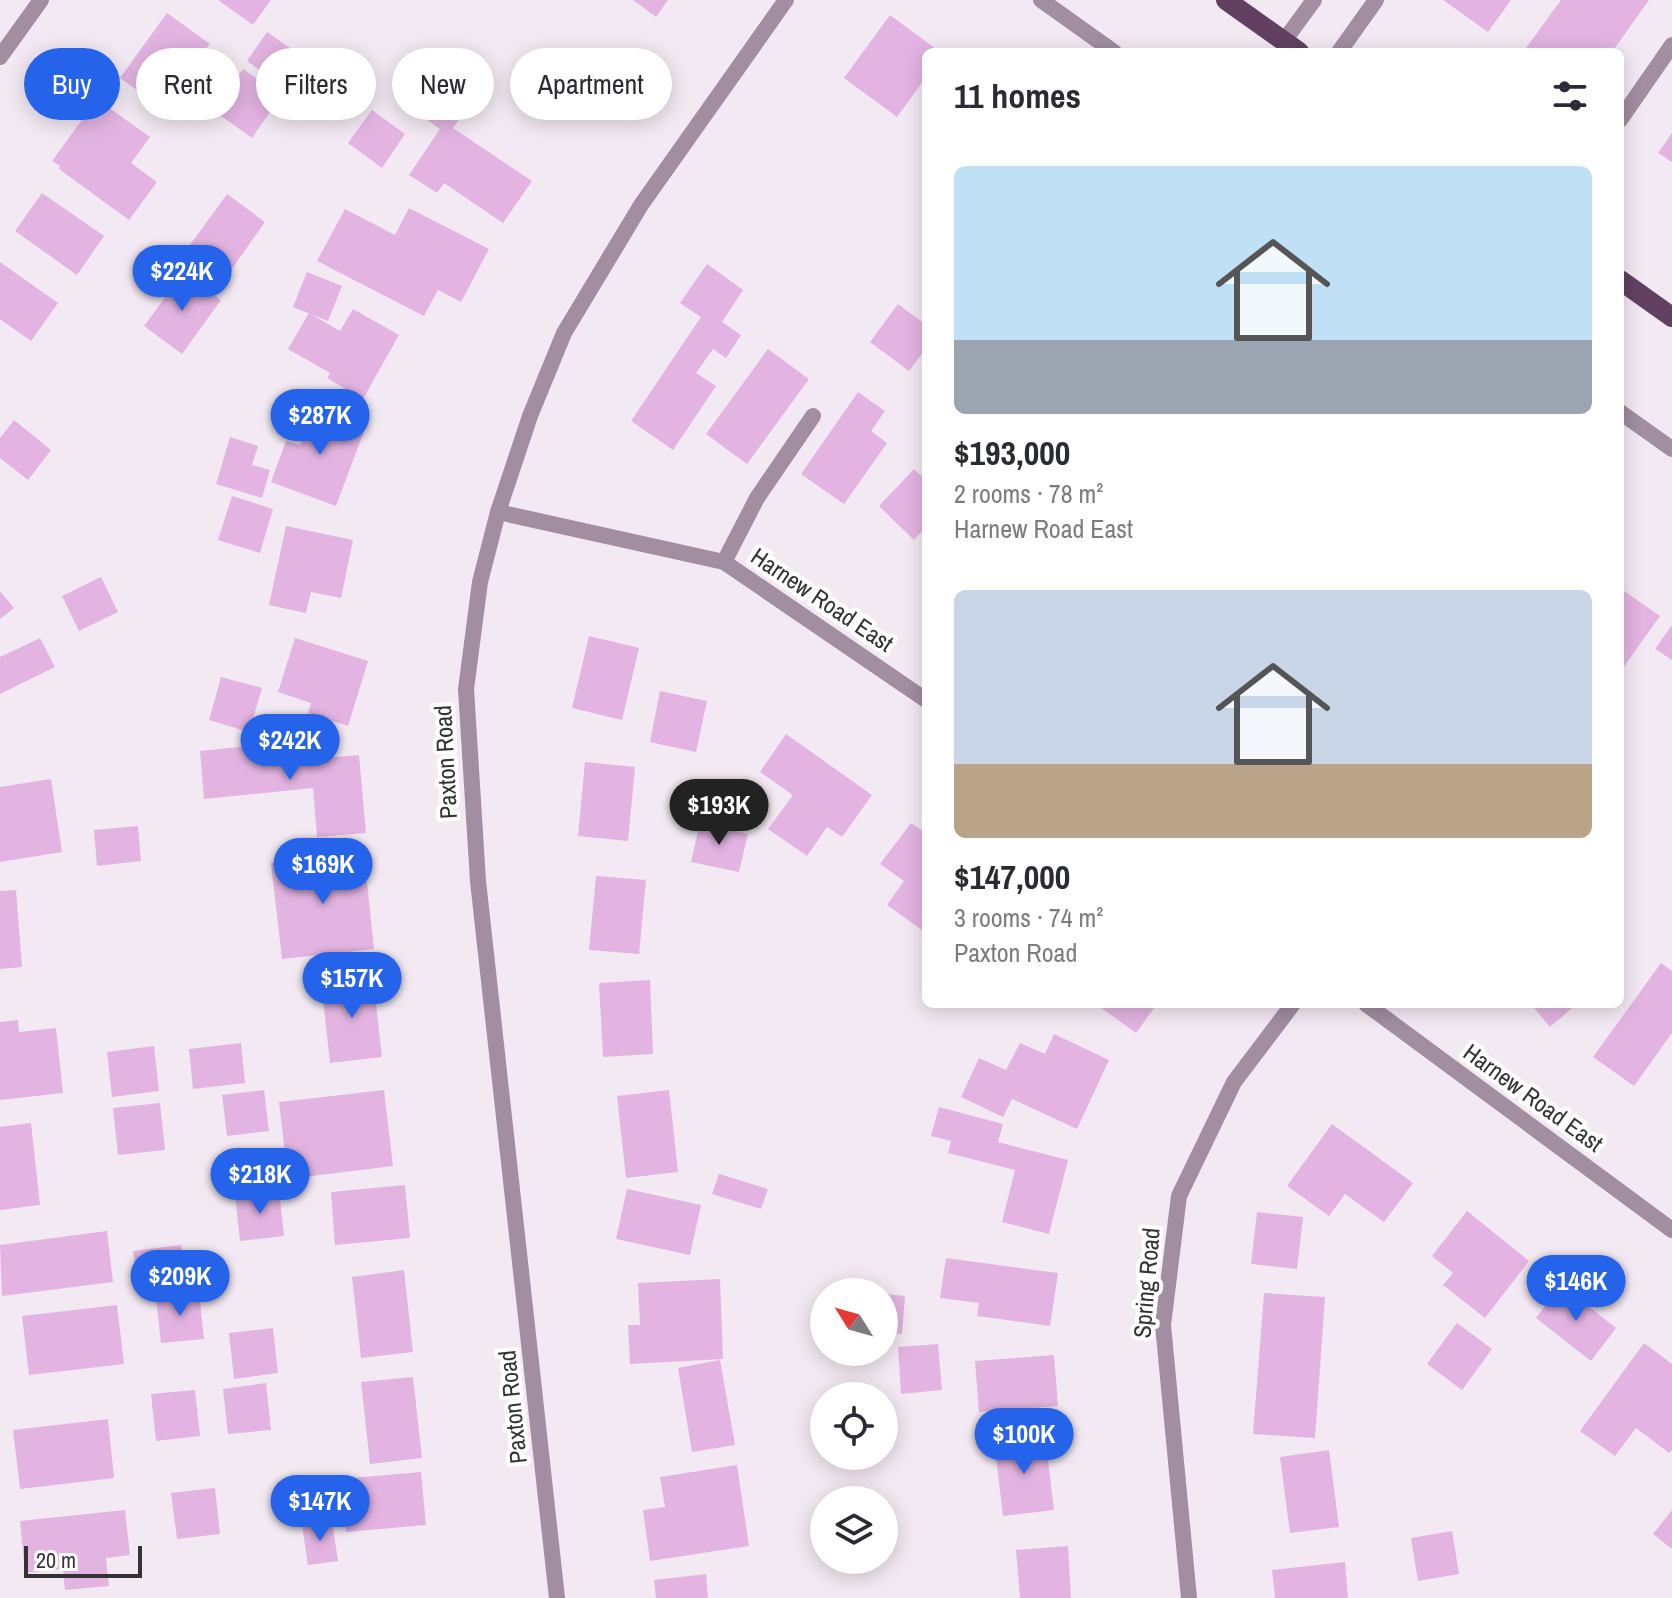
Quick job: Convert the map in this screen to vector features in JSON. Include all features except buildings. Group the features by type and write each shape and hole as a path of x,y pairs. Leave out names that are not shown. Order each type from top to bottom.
{"main road":[{"path":"1226,0 1291,46"},
{"path":"1624,283 1672,317"}],"street":[{"path":"0,57 41,0"},
{"name":"Paxton Road","path":"557,1598 478,881 466,689 480,582 498,512 530,416 564,333 641,205 786,0"},
{"path":"1041,0 1108,48"},
{"path":"1291,46 1314,0"},
{"path":"1342,48 1376,0"},
{"path":"1624,114 1672,45"},
{"path":"1624,415 1672,449"},
{"path":"724,562 757,498 813,416"},
{"name":"Harnew Road East","path":"498,512 724,562 922,697"},
{"name":"Spring Road","path":"1189,1598 1163,1325 1179,1196 1234,1082 1290,1008"},
{"name":"Harnew Road East","path":"1371,1008 1672,1230"}]}
